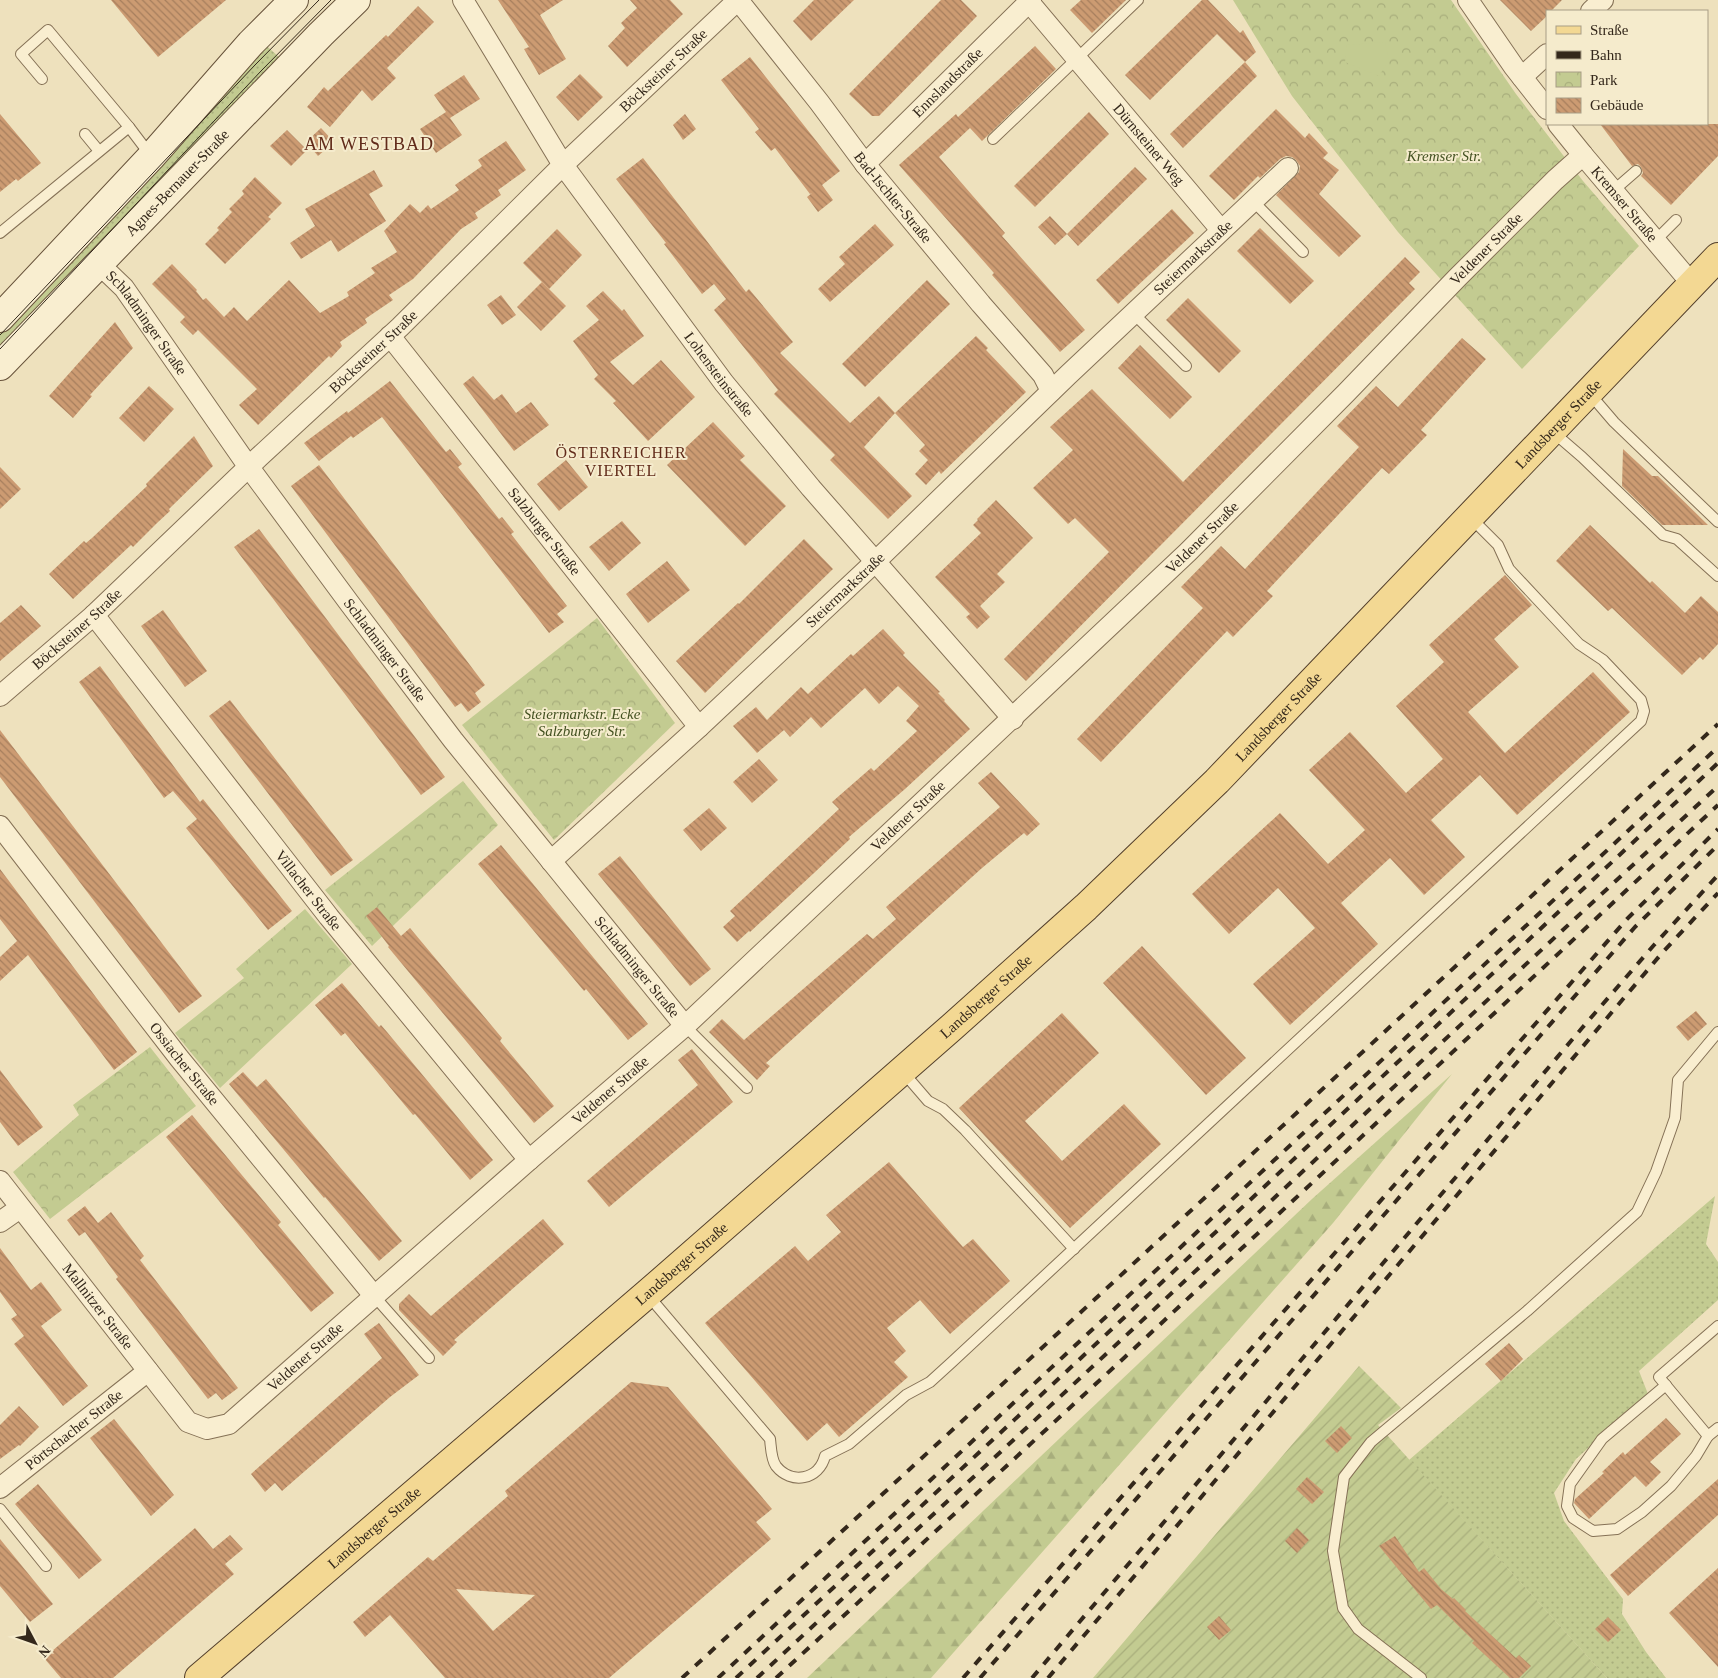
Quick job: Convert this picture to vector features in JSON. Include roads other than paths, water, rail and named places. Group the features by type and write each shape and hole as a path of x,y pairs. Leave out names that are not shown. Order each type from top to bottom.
{"main road":[{"path":"0,318 152,157 251,43 294,0"},
{"name":"Agnes-Bernauer-Straße","path":"0,366 356,0"},
{"name":"Landsberger Straße","path":"199,1678 647,1294 902,1072 1086,906 1211,788 1718,257"}],"street":[{"name":"Lohensteinstraße","path":"463,0 563,166 728,388 875,562 1012,719"},
{"name":"Böcksteiner Straße","path":"0,696 94,615 248,466 390,336 563,166 738,0"},
{"name":"Bad-Ischler-Straße","path":"738,0 819,102 865,164 981,304 1043,375 1051,391"},
{"path":"1468,0 1522,78 1546,108"},
{"path":"1592,10 1603,0"},
{"name":"Ennslandstraße","path":"865,164 1030,1"},
{"name":"Dürnsteiner Weg","path":"1030,1 1076,59 1221,230"},
{"path":"1522,78 1546,55"},
{"name":"Kremser Straße","path":"1559,125 1692,284"},
{"name":"Veldener Straße","path":"197,1427 207,1429 229,1424 529,1160 685,1026 1188,552 1471,264 1555,180 1583,155"},
{"name":"Steiermarkstraße","path":"552,861 875,562 1051,391 1288,168"},
{"name":"Schladminger Straße","path":"99,264 124,288 248,466 453,740 685,1026"},
{"name":"Salzburger Straße","path":"390,336 698,727"},
{"name":"Villacher Straße","path":"94,615 329,917 529,1160"},
{"name":"Ossiacher Straße","path":"0,826 179,1058 375,1297"},
{"name":"Mallnitzer Straße","path":"0,1181 188,1422 197,1427"},
{"path":"0,1222 20,1208"},
{"name":"Pörtschacher Straße","path":"0,1488 148,1371"}],"lane":[{"path":"993,139 1138,0"},
{"path":"42,79 21,54 48,30 152,157"},
{"path":"0,233 129,127"},
{"path":"85,134 100,151"},
{"path":"1613,191 1636,171"},
{"path":"1254,202 1303,252"},
{"path":"1656,241 1676,220"},
{"path":"1134,314 1186,366"},
{"path":"1588,392 1614,422 1718,522"},
{"path":"1552,432 1582,457 1663,535 1677,539 1718,576"},
{"path":"647,1294 770,1439 773,1461 777,1467 791,1476 809,1477 821,1467 825,1456 849,1444 906,1395 930,1382 1641,721 1644,711 1641,700 1603,660 1572,637 1509,569 1498,545 1470,517"},
{"path":"685,1026 747,1088"},
{"path":"1421,1678 1358,1629 1343,1608 1333,1551 1344,1477 1371,1442 1527,1311 1637,1212 1656,1172 1675,1118 1678,1080 1718,1032"},
{"path":"902,1072 928,1101 943,1110 966,1130 1074,1249"},
{"path":"375,1297 429,1358"},
{"path":"1708,1436 1659,1377 1718,1326"},
{"path":"1666,1385 1602,1439 1570,1484 1567,1506 1573,1518 1593,1531 1617,1529 1642,1512 1671,1486 1696,1456 1708,1436 1718,1428"},
{"path":"0,1509 46,1566"}],"tram line":[{"path":"0,335 255,65 319,0"},
{"path":"0,349 261,71 331,0"}],"railway":[{"path":"682,1678 1718,724"},
{"path":"718,1678 1718,747"},
{"path":"736,1678 1718,763"},
{"path":"757,1678 1718,786"},
{"path":"776,1678 1125,1357 1718,805"},
{"path":"963,1678 1627,919 1718,829"},
{"path":"980,1678 1635,927 1718,845"},
{"path":"1032,1678 1582,1028 1718,875"},
{"path":"1048,1678 1662,953 1718,893"}],"district":[{"name":"AM WESTBAD","path":"369,144"},
{"name":"ÖSTERREICHER VIERTEL","path":"621,461"}],"park label":[{"name":"Kremser Str.","path":"1444,156"},
{"name":"Steiermarkstr. Ecke Salzburger Str.","path":"582,722"}]}
